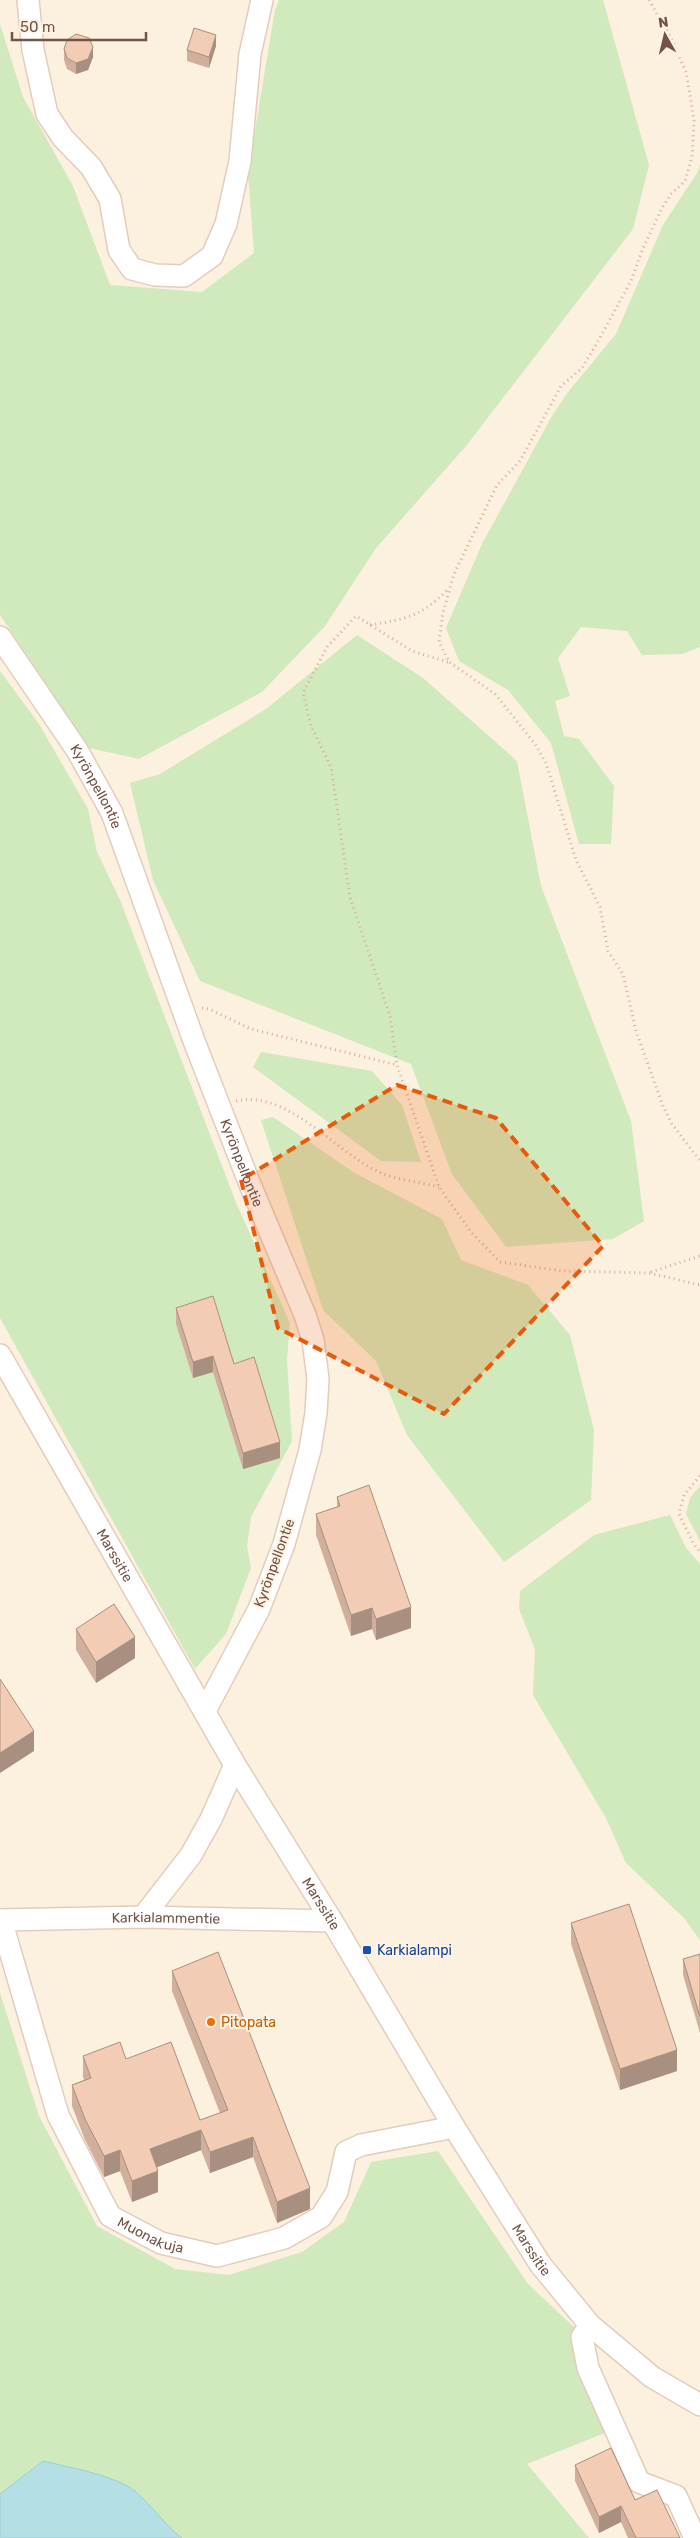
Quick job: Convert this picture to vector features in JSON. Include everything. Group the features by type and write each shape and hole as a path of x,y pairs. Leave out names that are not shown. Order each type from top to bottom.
{"street":[{"path":"28,0 33,50 47,114 63,138 92,167 110,199 119,250 132,269 155,275 184,276 212,256 226,224 240,161 250,54 262,0"},
{"name":"Kyrönpellontie","path":"0,636 77,750 112,813 180,1005 219,1106 305,1315 313,1340 318,1379 310,1450 284,1544 259,1609 205,1711"},
{"name":"Marssitie","path":"0,1355 235,1765 332,1921 454,2127 540,2264 590,2325 652,2377 700,2405"},
{"path":"143,1917 191,1855 211,1819 235,1765"},
{"name":"Karkialammentie","path":"0,1920 143,1917 332,1921"},
{"name":"Muonakuja","path":"0,1920 58,2115 110,2216 161,2243 217,2256 284,2238 321,2217 337,2192 346,2152 361,2144 454,2127"},
{"path":"590,2325 582,2337 588,2368 639,2482 676,2496 695,2538"}],"path":[{"path":"449,662 439,642 439,631 454,574 497,485 520,461 561,386 582,368 597,343 631,280 643,248 662,208 671,194 684,181 692,157 694,121 686,72 671,38 650,0"},
{"path":"370,625 405,619 432,606 450,588"},
{"path":"700,1161 672,1124 663,1106 636,1031 623,974 608,951 600,907 576,860 546,763 535,744 495,694 449,662 412,651 356,616 327,647 303,693 311,726 330,767 350,897 390,1016 397,1065 440,1187 471,1232 500,1262 563,1271 649,1273 700,1285"},
{"path":"180,1005 209,1009 251,1029 397,1065"},
{"path":"219,1106 250,1098 277,1103 380,1173 440,1187"},
{"path":"649,1273 700,1256"},
{"path":"700,1476 684,1495 679,1514 693,1543 700,1552"}],"highlighted area":[{"path":"397,1085 496,1118 603,1246 444,1414 278,1328 241,1180"}],"green space":[{"path":"279,0 603,0 649,165 633,229 466,446 376,548 325,626 262,692 139,759 89,748 0,615 0,24 23,97 73,186 110,285 202,292 254,253 248,173 275,10"},
{"path":"700,165 700,647 682,654 642,655 627,631 581,627 558,658 570,696 555,701 564,736 579,739 614,786 611,844 579,844 551,743 508,690 459,661 446,628 482,544 552,416 568,392 616,334 663,225 697,173"},
{"path":"357,635 423,678 517,761 541,886 631,1121 644,1221 613,1239 506,1247 452,1174 411,1064 200,981 153,880 130,783 160,774 266,709"},
{"path":"0,671 39,724 88,809 97,852 120,900 237,1205 290,1323 287,1359 292,1441 251,1517 247,1546 251,1568 226,1634 195,1669 0,1318"},
{"path":"261,1052 372,1071 402,1105 421,1162 381,1161 253,1067"},
{"path":"273,1117 353,1172 442,1219 461,1260 528,1285 570,1335 594,1430 591,1500 504,1562 407,1435 376,1361 323,1310 261,1120"},
{"path":"700,1486 700,1541 686,1514 690,1498"},
{"path":"670,1515 686,1548 700,1564 700,1940 684,1918 626,1863 606,1818 533,1695 535,1649 519,1609 520,1591 594,1535"},
{"path":"0,1993 39,2116 97,2226 175,2269 229,2275 302,2252 344,2222 371,2162 438,2151 528,2284 578,2331 580,2372 605,2433 527,2464 589,2538 182,2538 168,2526 142,2497 120,2482 75,2468 43,2461 0,2494"}],"water":[{"path":"43,2461 75,2468 120,2482 142,2497 168,2526 182,2538 0,2538 0,2494"}],"building":[{"path":"194,28 216,35 209,57 187,50"},
{"path":"76,34 89,38 93,47 88,59 76,63 67,58 64,49 67,40"},
{"path":"213,1296 234,1364 254,1357 280,1442 243,1453 213,1356 193,1362 176,1308"},
{"path":"369,1485 411,1607 376,1619 372,1608 351,1615 316,1514 340,1506 337,1497"},
{"path":"114,1604 135,1637 96,1662 76,1629"},
{"path":"0,1679 34,1731 0,1753"},
{"path":"629,1904 677,2050 620,2069 571,1923"},
{"path":"218,1952 310,2188 277,2202 253,2137 210,2152 201,2130 150,2149 158,2171 132,2181 120,2150 104,2156 85,2119 72,2085 91,2078 83,2056 120,2042 126,2059 171,2042 200,2120 228,2110 172,1971"},
{"path":"700,1954 700,2017 683,1959"},
{"path":"611,2448 635,2500 657,2490 680,2538 636,2538 621,2506 599,2517 575,2465"}],"place":[{"name":"Karkialampi","path":"367,1950"},
{"name":"Pitopata","path":"211,2022"}]}
